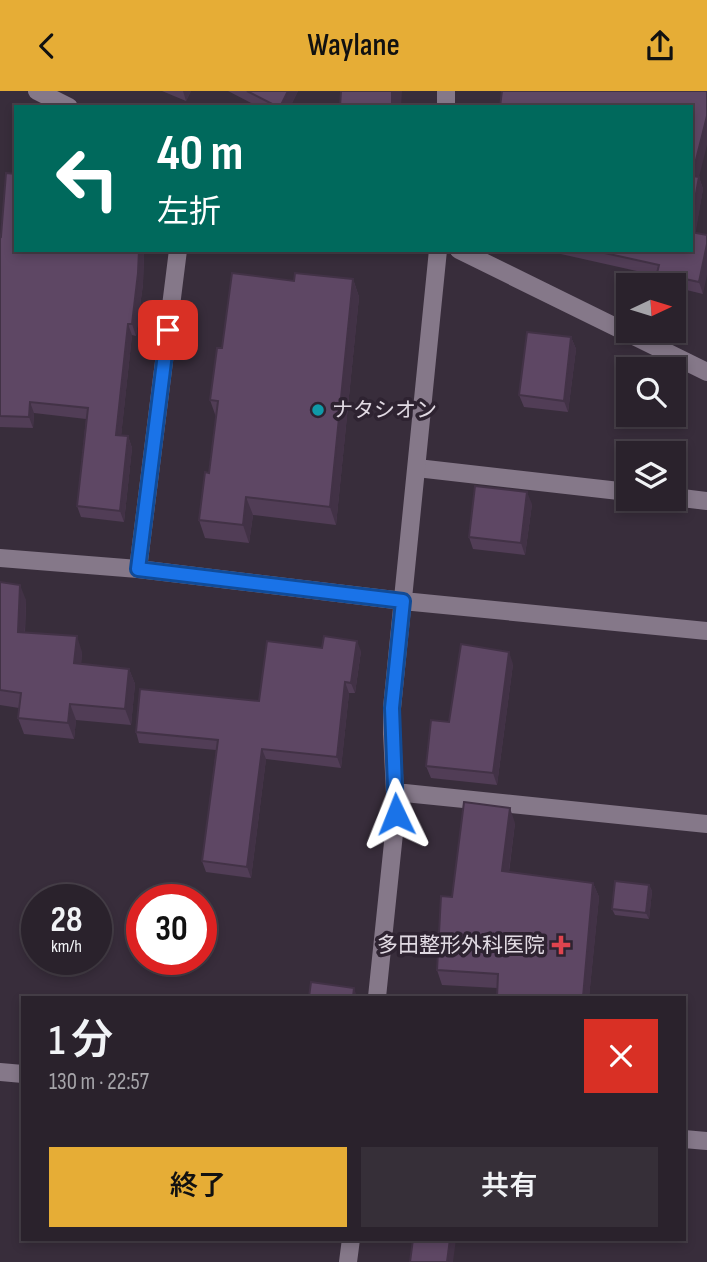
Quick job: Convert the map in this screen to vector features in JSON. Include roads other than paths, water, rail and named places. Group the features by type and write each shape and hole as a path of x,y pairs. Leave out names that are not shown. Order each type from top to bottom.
{"street":[{"path":"37,91 65,105"},
{"path":"138,569 178,252"},
{"path":"377,996 396,814 392,708 438,252"},
{"path":"463,252 707,372"},
{"path":"417,468 616,491"},
{"path":"686,498 707,501"},
{"path":"0,558 138,569 403,601 707,631"},
{"path":"395,792 707,824"},
{"path":"0,1072 21,1074"},
{"path":"686,1139 707,1141"},
{"path":"348,1262 351,1241"}],"place":[{"name":"ナタシオン","path":"318,410"},
{"name":"多田整形外科医院","path":"561,945"}]}
